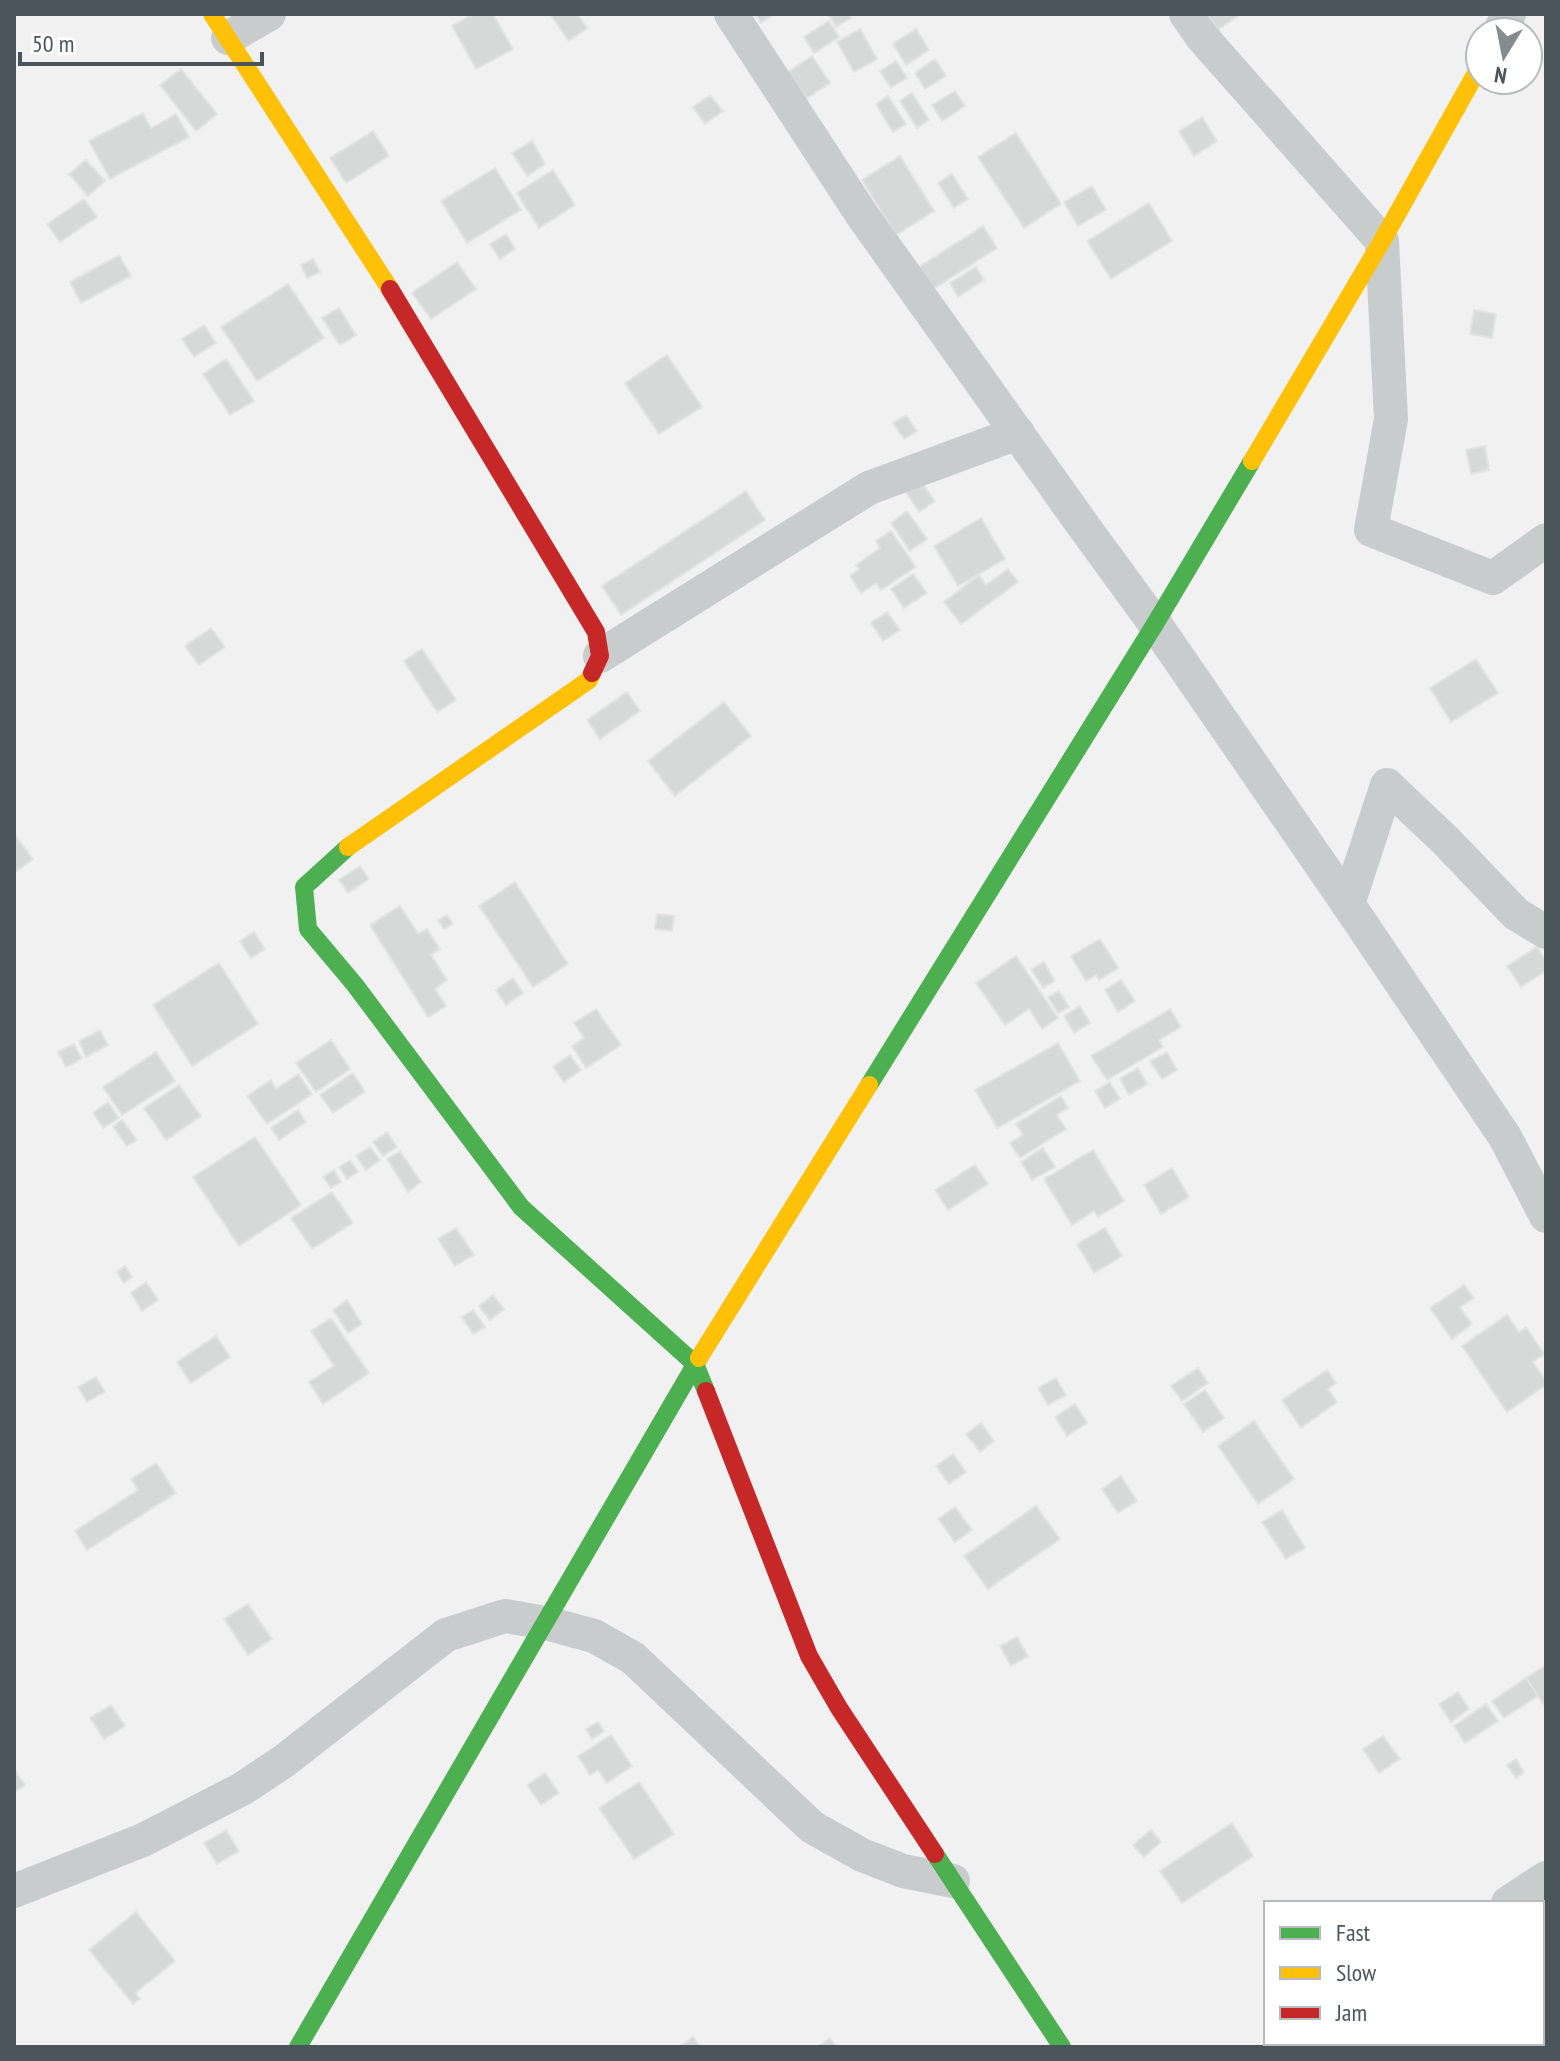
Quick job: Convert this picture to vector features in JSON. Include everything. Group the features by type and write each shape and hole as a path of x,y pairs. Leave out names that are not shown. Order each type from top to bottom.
{"street":[{"path":"269,14 220,26 380,272 596,632 600,656"},
{"path":"731,14 862,215 1155,624 1348,904 1505,1137 1546,1216"},
{"path":"1186,14 1202,37 1382,241 1391,419 1371,530 1493,578 1546,540"},
{"path":"298,2047 695,1364 1155,624 1382,241 1464,95"},
{"path":"1018,433 869,488 600,656 589,680 339,853 304,887 308,929 355,985 521,1207 695,1364 809,1656 839,1708 1062,2047"},
{"path":"1348,904 1387,785 1516,914 1546,932"},
{"path":"14,1891 143,1840 242,1789 284,1761 446,1635 505,1616 594,1636 633,1658 812,1827 862,1855 903,1871 953,1881"},
{"path":"1511,1901 1546,1878"}],"building":[{"path":"473,14 493,14 513,49 476,69 452,26"},
{"path":"550,14 577,14 587,28 569,41"},
{"path":"755,14 774,14 761,23"},
{"path":"828,14 848,14 851,18 836,27"},
{"path":"1207,14 1236,14 1238,16 1218,30"},
{"path":"829,21 839,37 814,53 804,37"},
{"path":"860,29 877,59 854,72 837,42"},
{"path":"916,29 929,50 906,65 893,44"},
{"path":"812,56 830,83 806,99 788,72"},
{"path":"935,59 946,76 925,89 915,73"},
{"path":"896,61 907,78 891,88 880,71"},
{"path":"181,69 217,114 196,131 160,85"},
{"path":"955,91 965,106 942,121 932,105"},
{"path":"912,93 929,120 917,128 900,101"},
{"path":"710,95 723,111 705,124 693,107"},
{"path":"888,96 906,124 893,132 876,104"},
{"path":"143,113 151,128 176,114 189,137 110,179 89,141"},
{"path":"1202,117 1217,141 1194,156 1179,131"},
{"path":"373,131 389,156 346,183 330,158"},
{"path":"1016,133 1061,204 1024,228 978,157"},
{"path":"532,141 545,164 527,176 512,153"},
{"path":"900,156 934,211 896,235 862,180"},
{"path":"86,160 105,181 88,196 69,174"},
{"path":"495,168 521,210 467,243 441,201"},
{"path":"553,170 575,205 539,228 517,193"},
{"path":"952,174 968,199 954,208 938,183"},
{"path":"1092,186 1106,210 1078,226 1064,202"},
{"path":"84,199 97,217 60,242 47,224"},
{"path":"1149,203 1172,241 1111,279 1087,241"},
{"path":"983,226 997,248 933,289 919,267"},
{"path":"506,234 515,249 500,259 490,244"},
{"path":"119,255 131,276 81,303 70,282"},
{"path":"313,259 320,272 307,278 301,265"},
{"path":"457,262 476,289 431,319 412,293"},
{"path":"976,267 984,280 958,297 950,283"},
{"path":"288,284 324,338 257,381 221,327"},
{"path":"339,308 356,335 340,345 322,318"},
{"path":"1474,310 1496,314 1492,338 1470,334"},
{"path":"204,325 216,343 194,357 182,339"},
{"path":"667,355 702,407 659,434 625,383"},
{"path":"226,359 254,401 230,415 203,374"},
{"path":"906,415 917,431 904,439 893,423"},
{"path":"1485,446 1489,470 1471,474 1466,450"},
{"path":"919,479 935,501 919,512 904,489"},
{"path":"746,491 765,520 621,615 602,586"},
{"path":"907,511 927,539 910,551 891,523"},
{"path":"981,518 1005,559 958,586 934,546"},
{"path":"891,531 916,567 881,590 876,583 861,593 850,576 859,569 856,565 880,548 876,541"},
{"path":"1008,569 1018,582 961,624 944,602 979,575 986,585"},
{"path":"913,574 927,593 904,608 891,589"},
{"path":"887,612 900,630 883,641 871,623"},
{"path":"211,628 225,647 199,665 185,646"},
{"path":"422,649 456,700 437,712 404,661"},
{"path":"1476,659 1498,693 1451,722 1430,688"},
{"path":"627,692 640,711 600,739 587,720"},
{"path":"724,702 751,736 675,796 648,761"},
{"path":"14,834 33,859 14,873"},
{"path":"360,866 369,879 348,893 339,880"},
{"path":"515,882 568,964 533,987 479,906"},
{"path":"400,906 418,934 427,929 440,949 431,955 447,980 435,989 446,1006 428,1017 370,925"},
{"path":"657,914 674,916 672,931 655,929"},
{"path":"447,915 453,924 444,929 438,920"},
{"path":"254,932 265,949 251,958 240,941"},
{"path":"1100,939 1118,968 1099,980 1096,975 1086,981 1071,956"},
{"path":"1537,947 1546,961 1546,971 1521,987 1507,966"},
{"path":"1016,956 1058,1018 1042,1029 1029,1009 1005,1025 976,983"},
{"path":"1044,962 1055,981 1043,988 1031,969"},
{"path":"219,963 258,1024 192,1066 153,1005"},
{"path":"513,978 523,993 506,1005 496,990"},
{"path":"1121,980 1135,1001 1118,1012 1105,990"},
{"path":"1059,991 1069,1007 1058,1013 1048,997"},
{"path":"1080,1006 1090,1023 1074,1033 1064,1016"},
{"path":"596,1009 621,1045 586,1068 572,1046 584,1038 574,1023"},
{"path":"1170,1009 1181,1027 1159,1040 1163,1047 1107,1080 1091,1056"},
{"path":"100,1030 108,1045 86,1057 79,1041"},
{"path":"331,1040 350,1069 316,1092 296,1063"},
{"path":"1058,1043 1080,1081 997,1128 975,1090"},
{"path":"74,1044 82,1059 66,1067 58,1052"},
{"path":"156,1052 175,1081 122,1115 103,1087"},
{"path":"1167,1052 1177,1070 1162,1079 1150,1061"},
{"path":"570,1055 581,1070 564,1082 553,1067"},
{"path":"1138,1068 1147,1084 1129,1095 1120,1079"},
{"path":"353,1073 365,1092 333,1113 320,1095"},
{"path":"298,1074 312,1094 267,1124 247,1096 271,1080 276,1089"},
{"path":"1110,1082 1120,1099 1105,1108 1095,1091"},
{"path":"179,1085 201,1116 166,1140 144,1108"},
{"path":"1061,1096 1068,1108 1057,1115 1066,1129 1020,1158 1010,1143 1023,1135 1016,1124"},
{"path":"108,1102 119,1118 103,1128 93,1113"},
{"path":"298,1110 306,1122 279,1140 271,1128"},
{"path":"122,1120 137,1140 127,1146 113,1127"},
{"path":"387,1132 397,1147 383,1156 373,1142"},
{"path":"255,1137 301,1205 239,1246 193,1177"},
{"path":"370,1147 380,1160 366,1170 356,1156"},
{"path":"1043,1148 1055,1167 1032,1180 1021,1162"},
{"path":"1093,1150 1124,1201 1098,1217 1094,1211 1072,1225 1044,1179"},
{"path":"400,1151 421,1182 408,1192 387,1159"},
{"path":"350,1160 358,1172 347,1179 339,1167"},
{"path":"975,1165 988,1184 948,1210 935,1190"},
{"path":"1172,1168 1189,1197 1161,1214 1144,1185"},
{"path":"334,1170 341,1182 331,1188 323,1177"},
{"path":"332,1192 353,1223 312,1249 291,1218"},
{"path":"456,1228 474,1255 455,1266 438,1239"},
{"path":"1105,1228 1122,1256 1094,1273 1077,1244"},
{"path":"125,1266 132,1277 124,1283 117,1272"},
{"path":"146,1282 158,1300 142,1311 131,1293"},
{"path":"1464,1285 1474,1298 1460,1307 1472,1324 1452,1339 1430,1308"},
{"path":"493,1295 504,1309 490,1320 479,1306"},
{"path":"347,1300 362,1324 348,1333 333,1310"},
{"path":"473,1310 485,1327 473,1334 462,1317"},
{"path":"1507,1315 1519,1332 1526,1327 1544,1354 1533,1362 1546,1385 1507,1412 1462,1346"},
{"path":"331,1318 369,1373 323,1404 309,1382 334,1366 311,1331"},
{"path":"216,1336 230,1357 191,1383 177,1362"},
{"path":"1198,1368 1208,1383 1182,1401 1171,1386"},
{"path":"1327,1370 1336,1383 1328,1389 1337,1402 1301,1428 1282,1400"},
{"path":"96,1377 105,1392 87,1402 78,1387"},
{"path":"1056,1378 1066,1395 1048,1405 1038,1388"},
{"path":"1205,1390 1224,1418 1203,1432 1184,1404"},
{"path":"1075,1404 1087,1423 1067,1436 1055,1417"},
{"path":"1254,1421 1294,1479 1258,1504 1218,1446"},
{"path":"981,1423 994,1441 980,1452 966,1434"},
{"path":"953,1454 966,1472 949,1484 936,1466"},
{"path":"156,1463 176,1493 87,1550 75,1531 138,1490 131,1479"},
{"path":"1121,1476 1137,1501 1118,1513 1102,1489"},
{"path":"1036,1506 1060,1539 988,1589 964,1556"},
{"path":"955,1507 972,1530 955,1542 938,1519"},
{"path":"1282,1510 1305,1548 1286,1559 1262,1522"},
{"path":"248,1604 272,1639 248,1655 224,1619"},
{"path":"1017,1637 1028,1656 1011,1666 1000,1646"},
{"path":"1546,1665 1546,1708 1526,1678"},
{"path":"1526,1678 1538,1696 1504,1718 1492,1701"},
{"path":"1458,1692 1469,1709 1451,1722 1439,1704"},
{"path":"1486,1704 1498,1721 1465,1743 1454,1726"},
{"path":"111,1705 125,1726 104,1739 90,1718"},
{"path":"598,1722 604,1731 592,1739 586,1729"},
{"path":"611,1735 632,1766 607,1783 598,1770 590,1775 578,1756"},
{"path":"1383,1736 1400,1759 1379,1773 1363,1749"},
{"path":"1516,1759 1524,1772 1516,1778 1507,1765"},
{"path":"14,1769 25,1785 14,1792"},
{"path":"545,1773 559,1793 541,1805 527,1785"},
{"path":"639,1782 674,1834 634,1859 599,1808"},
{"path":"1232,1823 1253,1856 1182,1903 1160,1871"},
{"path":"226,1830 239,1851 217,1864 204,1843"},
{"path":"1151,1830 1161,1842 1144,1857 1133,1845"},
{"path":"136,1912 175,1961 135,1993 140,1999 133,2004 89,1950"},
{"path":"693,2037 700,2047 679,2047"},
{"path":"830,2038 837,2047 817,2047"}],"traffic: fast":[{"path":"869,1085 1155,624 1252,461"},
{"path":"348,847 304,887 308,929 355,985 521,1207 695,1364 706,1391"},
{"path":"298,2047 699,1358"},
{"path":"935,1854 1062,2047"}],"traffic: slow":[{"path":"212,14 390,289"},
{"path":"1252,461 1464,95"},
{"path":"348,847 589,680 592,673"},
{"path":"699,1358 869,1085"}],"traffic: jam":[{"path":"390,289 596,632 600,656 592,673"},
{"path":"706,1391 809,1656 839,1708 935,1854"}]}
